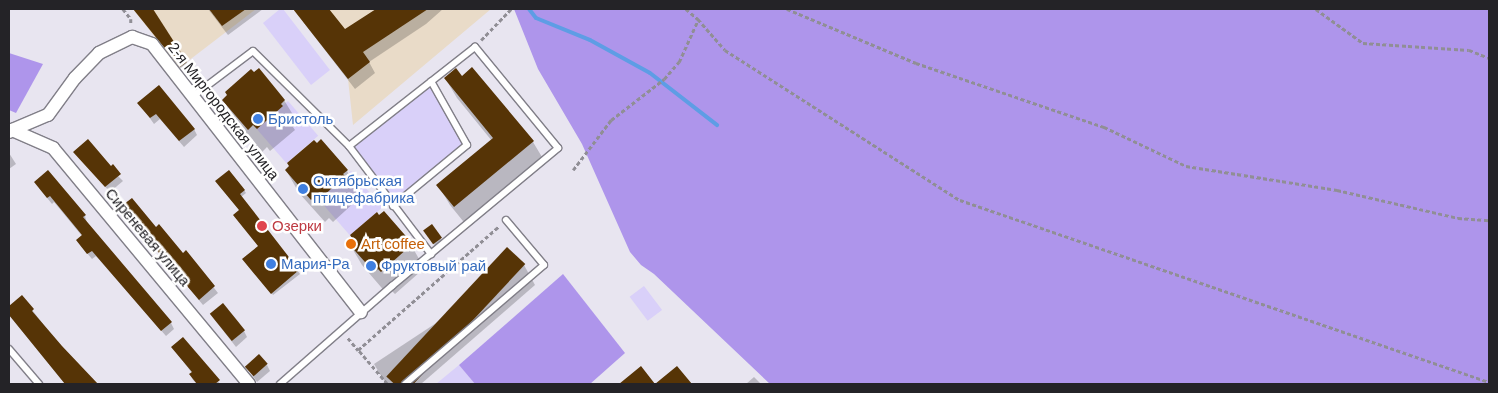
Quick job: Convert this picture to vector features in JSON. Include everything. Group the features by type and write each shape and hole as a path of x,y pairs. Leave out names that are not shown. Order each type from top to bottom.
{"street":[{"name":"2-я Миргородская улица","path":"132,37 152,44 192,98 361,312"},
{"path":"10,131 48,114 75,78 99,53 132,37"},
{"name":"Сиреневая улица","path":"10,131 53,148 249,384"}],"lane":[{"path":"280,384 361,312 558,148 475,47 349,146"},
{"path":"192,98 253,51 349,146 430,254"},
{"path":"393,206 467,145 431,81"},
{"path":"405,384 544,265 506,220"},
{"path":"9,349 39,384"}],"path":[{"path":"122,9 131,19 132,37"},
{"path":"475,47 512,9"},
{"path":"686,9 698,19 725,50 960,200 1489,382"},
{"path":"787,9 916,64 1104,127 1186,166 1336,190 1458,218 1489,220"},
{"path":"1316,9 1363,43 1469,50 1489,58"},
{"path":"573,170 611,120 658,86 664,79 678,62 698,19"},
{"path":"358,350 506,220"},
{"path":"341,330 387,384"}],"shaded area":[{"path":"133,9 256,9 179,68"},
{"path":"280,9 283,9 330,70 311,85 263,23"},
{"path":"293,9 491,9 353,125 348,79"},
{"path":"514,9 1489,9 1489,384 770,384 654,274 641,265 630,252 582,144 538,69"},
{"path":"9,53 43,64 16,113 9,110"},
{"path":"431,81 467,145 393,206 349,146"},
{"path":"288,101 318,136 286,163 256,129"},
{"path":"351,171 382,207 350,235 319,199"},
{"path":"563,274 625,353 590,384 475,384 459,365"},
{"path":"644,286 662,310 648,321 630,297"},
{"path":"459,365 475,384 436,384"}],"building":[{"path":"133,9 153,9 187,62 180,67"},
{"path":"209,9 246,9 222,26"},
{"path":"293,9 329,9 345,29 376,9 428,9 363,52 370,62 348,79"},
{"path":"472,67 534,141 454,207 436,185 493,138 444,78 456,68 462,76"},
{"path":"259,68 285,100 281,104 283,106 257,129 253,125 248,130 222,100 227,95 225,92 251,69 254,72"},
{"path":"159,85 195,129 179,141 156,114 150,118 137,103"},
{"path":"88,139 111,166 113,164 121,174 105,187 73,152"},
{"path":"321,139 348,170 343,174 345,176 319,200 316,196 311,200 285,170 289,166 287,163 314,140 317,143"},
{"path":"48,170 86,215 83,217 172,322 161,331 92,251 87,254 76,240 82,235 50,196 47,198 34,182"},
{"path":"229,170 245,190 240,194 299,270 271,294 242,259 258,246 233,215 239,210 215,181"},
{"path":"132,198 156,227 159,224 183,253 186,250 215,286 199,300 120,207"},
{"path":"384,211 411,242 406,246 408,248 381,272 378,269 374,272 347,242 352,238 350,235 377,212 379,215"},
{"path":"432,224 442,238 433,244 423,230"},
{"path":"507,247 525,264 413,384 394,384 386,376"},
{"path":"22,295 34,309 32,311 98,384 65,384 9,315 9,306"},
{"path":"223,303 245,330 232,341 210,314"},
{"path":"183,337 220,380 215,384 197,384 189,374 192,372 171,347"},
{"path":"259,354 268,364 254,376 245,367"},
{"path":"641,366 655,384 619,384"},
{"path":"677,366 692,384 655,384"}],"waterway":[{"path":"529,9 536,18 590,40 650,73 717,125"}],"place":[{"name":"Бристоль","path":"258,119"},
{"name":"Октябрьская птицефабрика","path":"303,189"},
{"name":"Озерки","path":"262,226"},
{"name":"Art coffee","path":"351,244"},
{"name":"Мария-Ра","path":"271,264"},
{"name":"Фруктовый рай","path":"371,266"}]}
